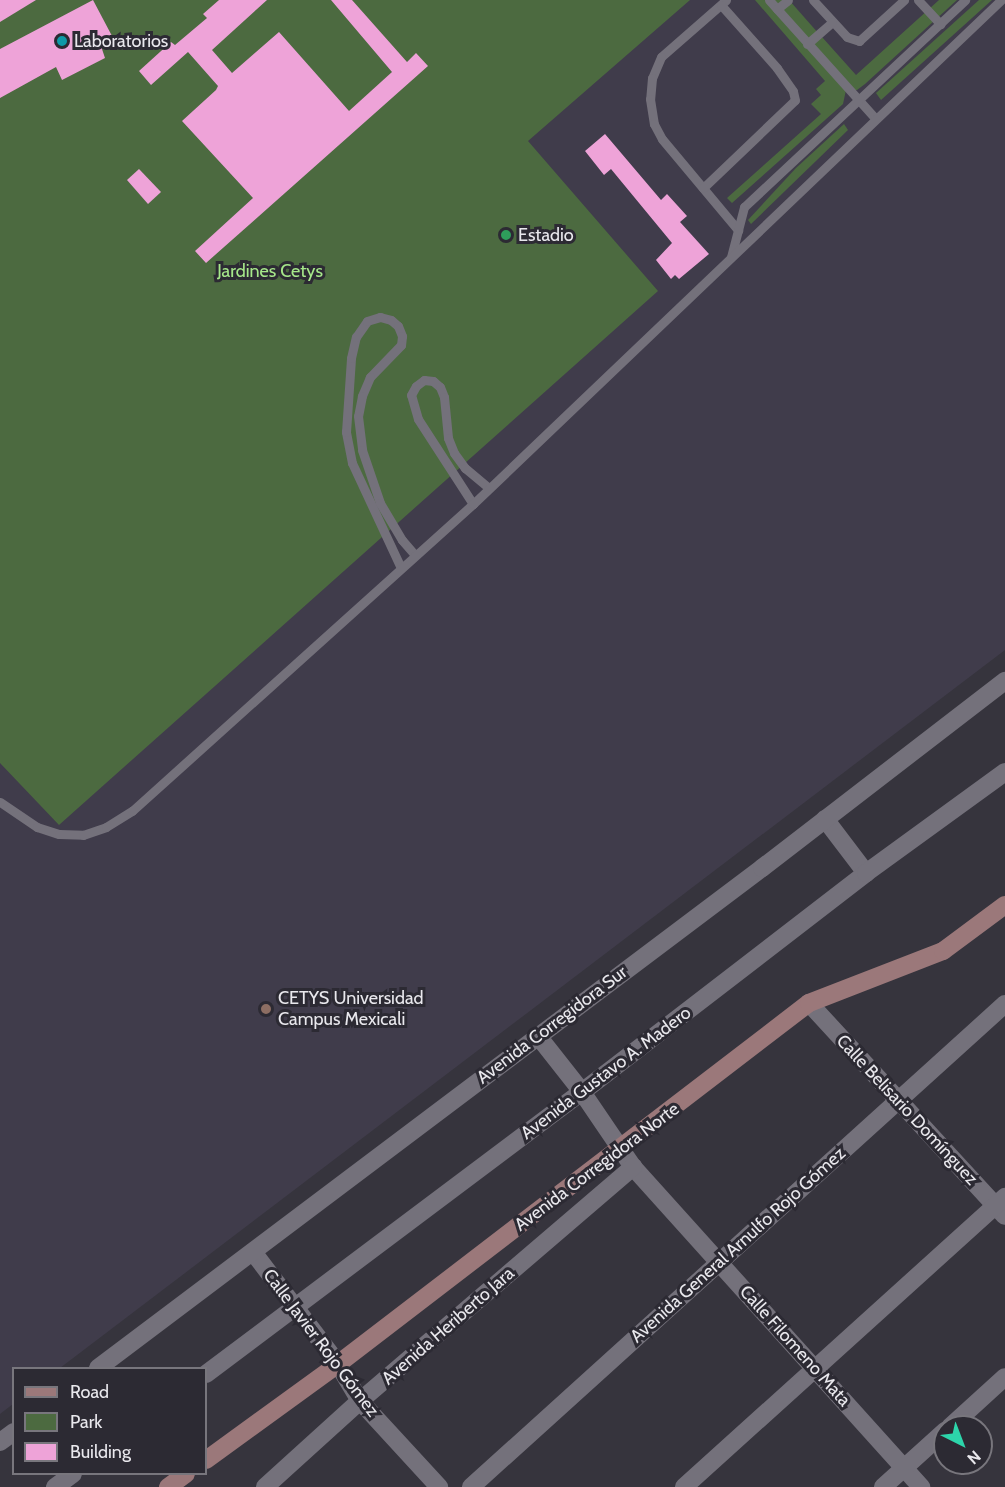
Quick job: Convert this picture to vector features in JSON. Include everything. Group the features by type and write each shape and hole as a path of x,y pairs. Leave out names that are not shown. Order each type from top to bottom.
{"street":[{"name":"Avenida Corregidora Sur","path":"99,1367 1005,681"},
{"name":"Avenida Gustavo A. Madero","path":"207,1373 582,1092 866,873 1005,772"},
{"path":"825,819 866,873"},
{"name":"Avenida Corregidora Norte","path":"207,1459 338,1364 809,1003 943,951 1005,905"},
{"name":"Calle Belisario Domínguez","path":"809,1003 898,1100 1002,1206"},
{"name":"Avenida General Arnulfo Rojo Gómez","path":"471,1487 1005,1004"},
{"name":"Calle Filomeno Mata","path":"538,1036 582,1092 633,1167 921,1487"},
{"name":"Avenida Heriberto Jara","path":"266,1487 360,1401 633,1167"},
{"path":"684,1487 1002,1206"},
{"name":"Calle Javier Rojo Gómez","path":"253,1252 338,1364 360,1401 439,1487"},
{"path":"963,1415 1005,1377"},
{"path":"883,1487 933,1442"},
{"path":"55,1487 70,1475"},
{"path":"168,1487 183,1475"}],"lane":[{"path":"769,0 856,100 875,118"},
{"path":"777,9 788,0"},
{"path":"813,0 847,38 859,41 904,0"},
{"path":"918,0 940,24"},
{"path":"731,257 736,228 744,207 965,0"},
{"path":"0,802 37,827 59,834 83,835 106,827 155,792 473,504 1001,0"},
{"path":"703,188 795,100 793,91 777,68 723,2 661,57 654,69 650,91 652,114 658,131 670,151 746,242"},
{"path":"807,44 832,22"},
{"path":"401,568 352,463 346,432 351,358 356,337 367,321 380,317 391,320 398,326 402,336 401,345 370,377 362,396 358,416 362,450 384,510 415,555"},
{"path":"473,504 418,419 411,395 416,386 424,380 433,381 440,387 444,397 448,438 454,453 465,468 489,488"}],"shaded area":[{"name":"CETYS Universidad Campus Mexicali","path":"0,0 1005,0 1005,650 61,1367 12,1367 12,1405 0,1414"}],"green space":[{"name":"Jardines Cetys","path":"0,0 690,0 528,141 658,291 59,825 0,763"},
{"path":"755,0 766,0 810,47 822,37 856,75 939,0 957,0 865,84 857,90 846,90 843,104 732,203 727,198 821,114 811,104 821,95 816,89 825,81"},
{"path":"769,0 789,0 819,34 807,44"},
{"path":"979,0 992,0 881,100 876,93"},
{"path":"844,124 848,130 751,224 748,220 796,168"}],"building":[{"path":"0,0 36,0 0,22"},
{"name":"Laboratorios","path":"93,0 112,36 100,43 105,58 62,80 56,67 0,98 0,49"},
{"path":"219,0 267,0 212,50 232,73 279,32 349,111 392,72 331,0 352,0 407,62 416,53 428,66 206,263 195,251 253,198 182,121 218,86 188,52 151,85 139,71 171,42 175,45 207,18 203,14"},
{"path":"605,134 661,200 667,194 687,216 680,222 709,254 679,279 675,275 671,279 656,260 672,243 611,169 604,175 585,151"},
{"path":"139,169 161,192 148,204 127,180"}],"place":[{"name":"Laboratorios","path":"62,41"},
{"name":"Estadio","path":"506,235"},
{"name":"CETYS Universidad Campus Mexicali","path":"266,1009"}]}
